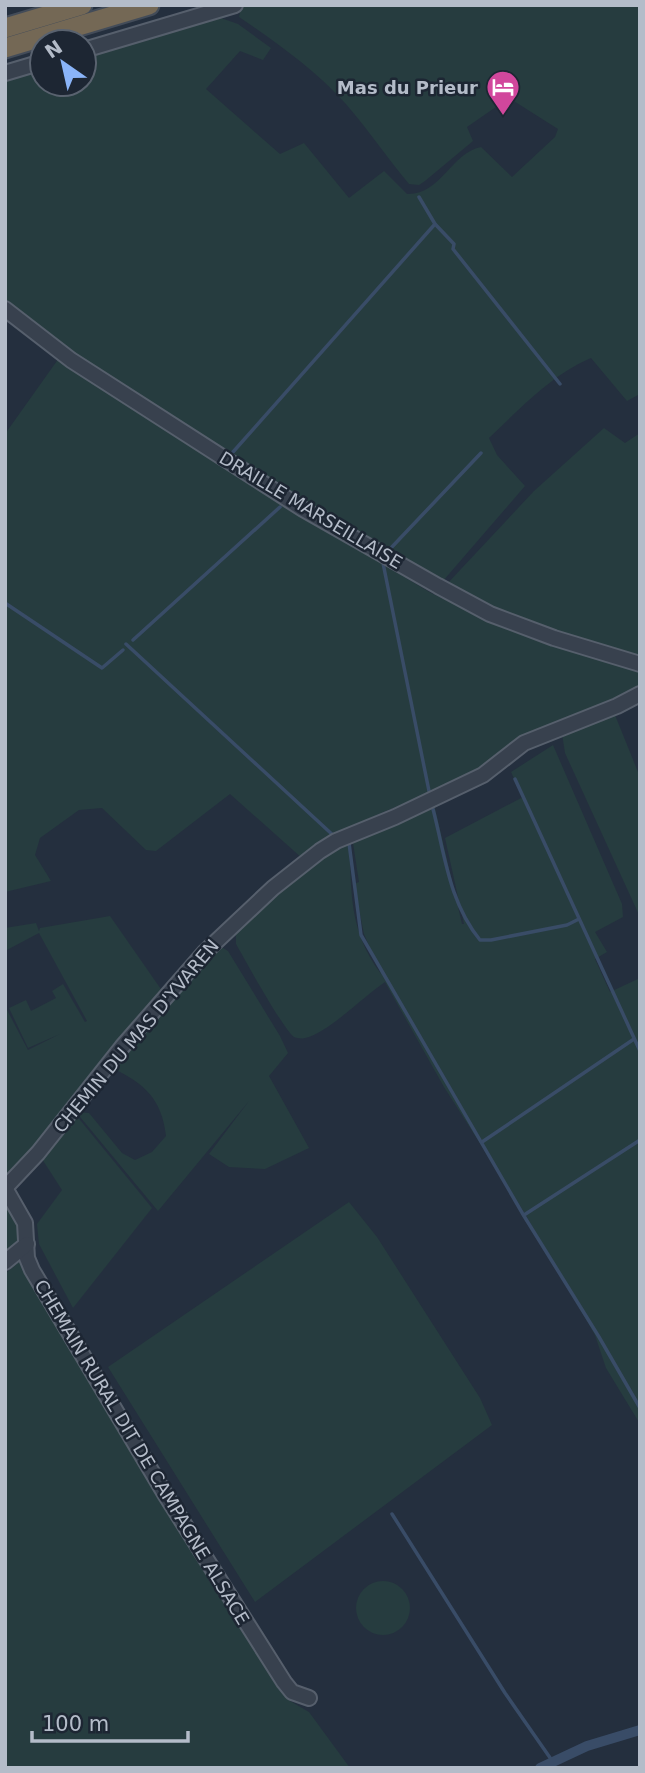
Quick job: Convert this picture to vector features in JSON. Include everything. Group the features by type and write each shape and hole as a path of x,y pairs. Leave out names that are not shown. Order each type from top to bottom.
{"highway":[{"path":"5,27 82,5"},
{"path":"5,48 149,5"}],"street":[{"path":"98,46 235,5"},
{"path":"5,73 28,66"},
{"name":"DRAILLE MARSEILLAISE","path":"5,309 72,360 303,509 438,586 490,614 554,638 640,664"},
{"name":"CHEMIN DU MAS D'YVAREN","path":"5,1188 38,1153 122,1046 205,952 273,888 320,851 483,775 524,743 618,706 640,694"},
{"name":"CHEMAIN RURAL DIT DE CAMPAGNE ALSACE","path":"5,1188 25,1223 27,1258 32,1270 165,1494 284,1682 292,1692 309,1698"},
{"path":"5,1262 27,1244"}],"green space":[{"path":"250,5 640,5 640,394 627,401 591,358 563,373 513,415 489,438 497,455 525,486 443,581 338,522 137,400 5,307 5,79 28,72 28,98 98,98 98,52 221,18 238,24 271,48 263,60 240,51 206,89 280,154 304,143 349,198 384,171 407,194 419,193 429,188 462,157 481,147 512,177 555,137 558,129 509,98 467,127 473,141 425,181 419,185 409,184 333,91 295,57 239,17 241,8"},
{"path":"59,358 281,503 431,593 489,620 640,668 640,688 476,773 372,817 334,837 303,859 230,794 156,851 146,850 102,808 79,810 40,838 35,855 51,881 5,892 5,434"},
{"path":"604,428 625,443 640,433 640,660 500,614 446,585 534,491"},
{"path":"615,715 640,777 640,917 565,753 562,734"},
{"path":"553,745 622,904 623,917 595,932 607,952 595,959 610,992 640,978 640,1424 606,1368 595,1335 524,1212 444,1087 385,982 324,1029 305,1038 296,1038 264,993 236,944 236,930 263,904 289,881 349,841 357,926 362,942 381,974 364,934 354,884 359,882 353,843 434,804 464,924 445,838 523,797 511,772"},
{"path":"110,916 165,995 48,1134 5,1179 5,1006 28,1050 60,1034 28,1048 9,1008 26,1000 31,1011 56,998 52,991 63,984 85,1022 87,1021 39,933 5,951 5,928 36,923 39,931 40,928"},
{"path":"218,945 228,951 288,1053 269,1076 309,1148 265,1169 229,1167 209,1154 249,1101 158,1211 76,1112 89,1113 122,1153 135,1160 152,1152 166,1136 160,1112 150,1094 112,1068"},
{"path":"76,1115 152,1208 73,1308 39,1244 37,1224 62,1190 42,1159"},
{"path":"5,1200 17,1222 19,1235 5,1255"},
{"path":"349,1202 377,1237 480,1398 492,1425 255,1602 108,1367"},
{"path":"19,1262 162,1503 290,1701 309,1712 350,1768 5,1768 5,1274"},
{"path":"383,1581 402,1589 410,1608 402,1627 383,1635 364,1627 356,1608 364,1589"}],"waterway":[{"path":"419,197 435,224 454,244 453,249 560,384"},
{"path":"233,452 435,224"},
{"path":"390,549 481,453"},
{"path":"133,640 280,507"},
{"path":"383,563 429,791"},
{"path":"5,603 102,668 123,650"},
{"path":"126,644 335,837"},
{"path":"515,779 640,1051"},
{"path":"433,809 455,894 461,910 480,940 567,925 579,919"},
{"path":"349,843 361,935 524,1216 640,1408"},
{"path":"482,1142 634,1039"},
{"path":"524,1215 640,1140"},
{"path":"392,1514 505,1693 553,1762"},
{"path":"540,1768 587,1746 640,1730"}],"place":[{"name":"Mas du Prieur","path":"503,117"}]}
